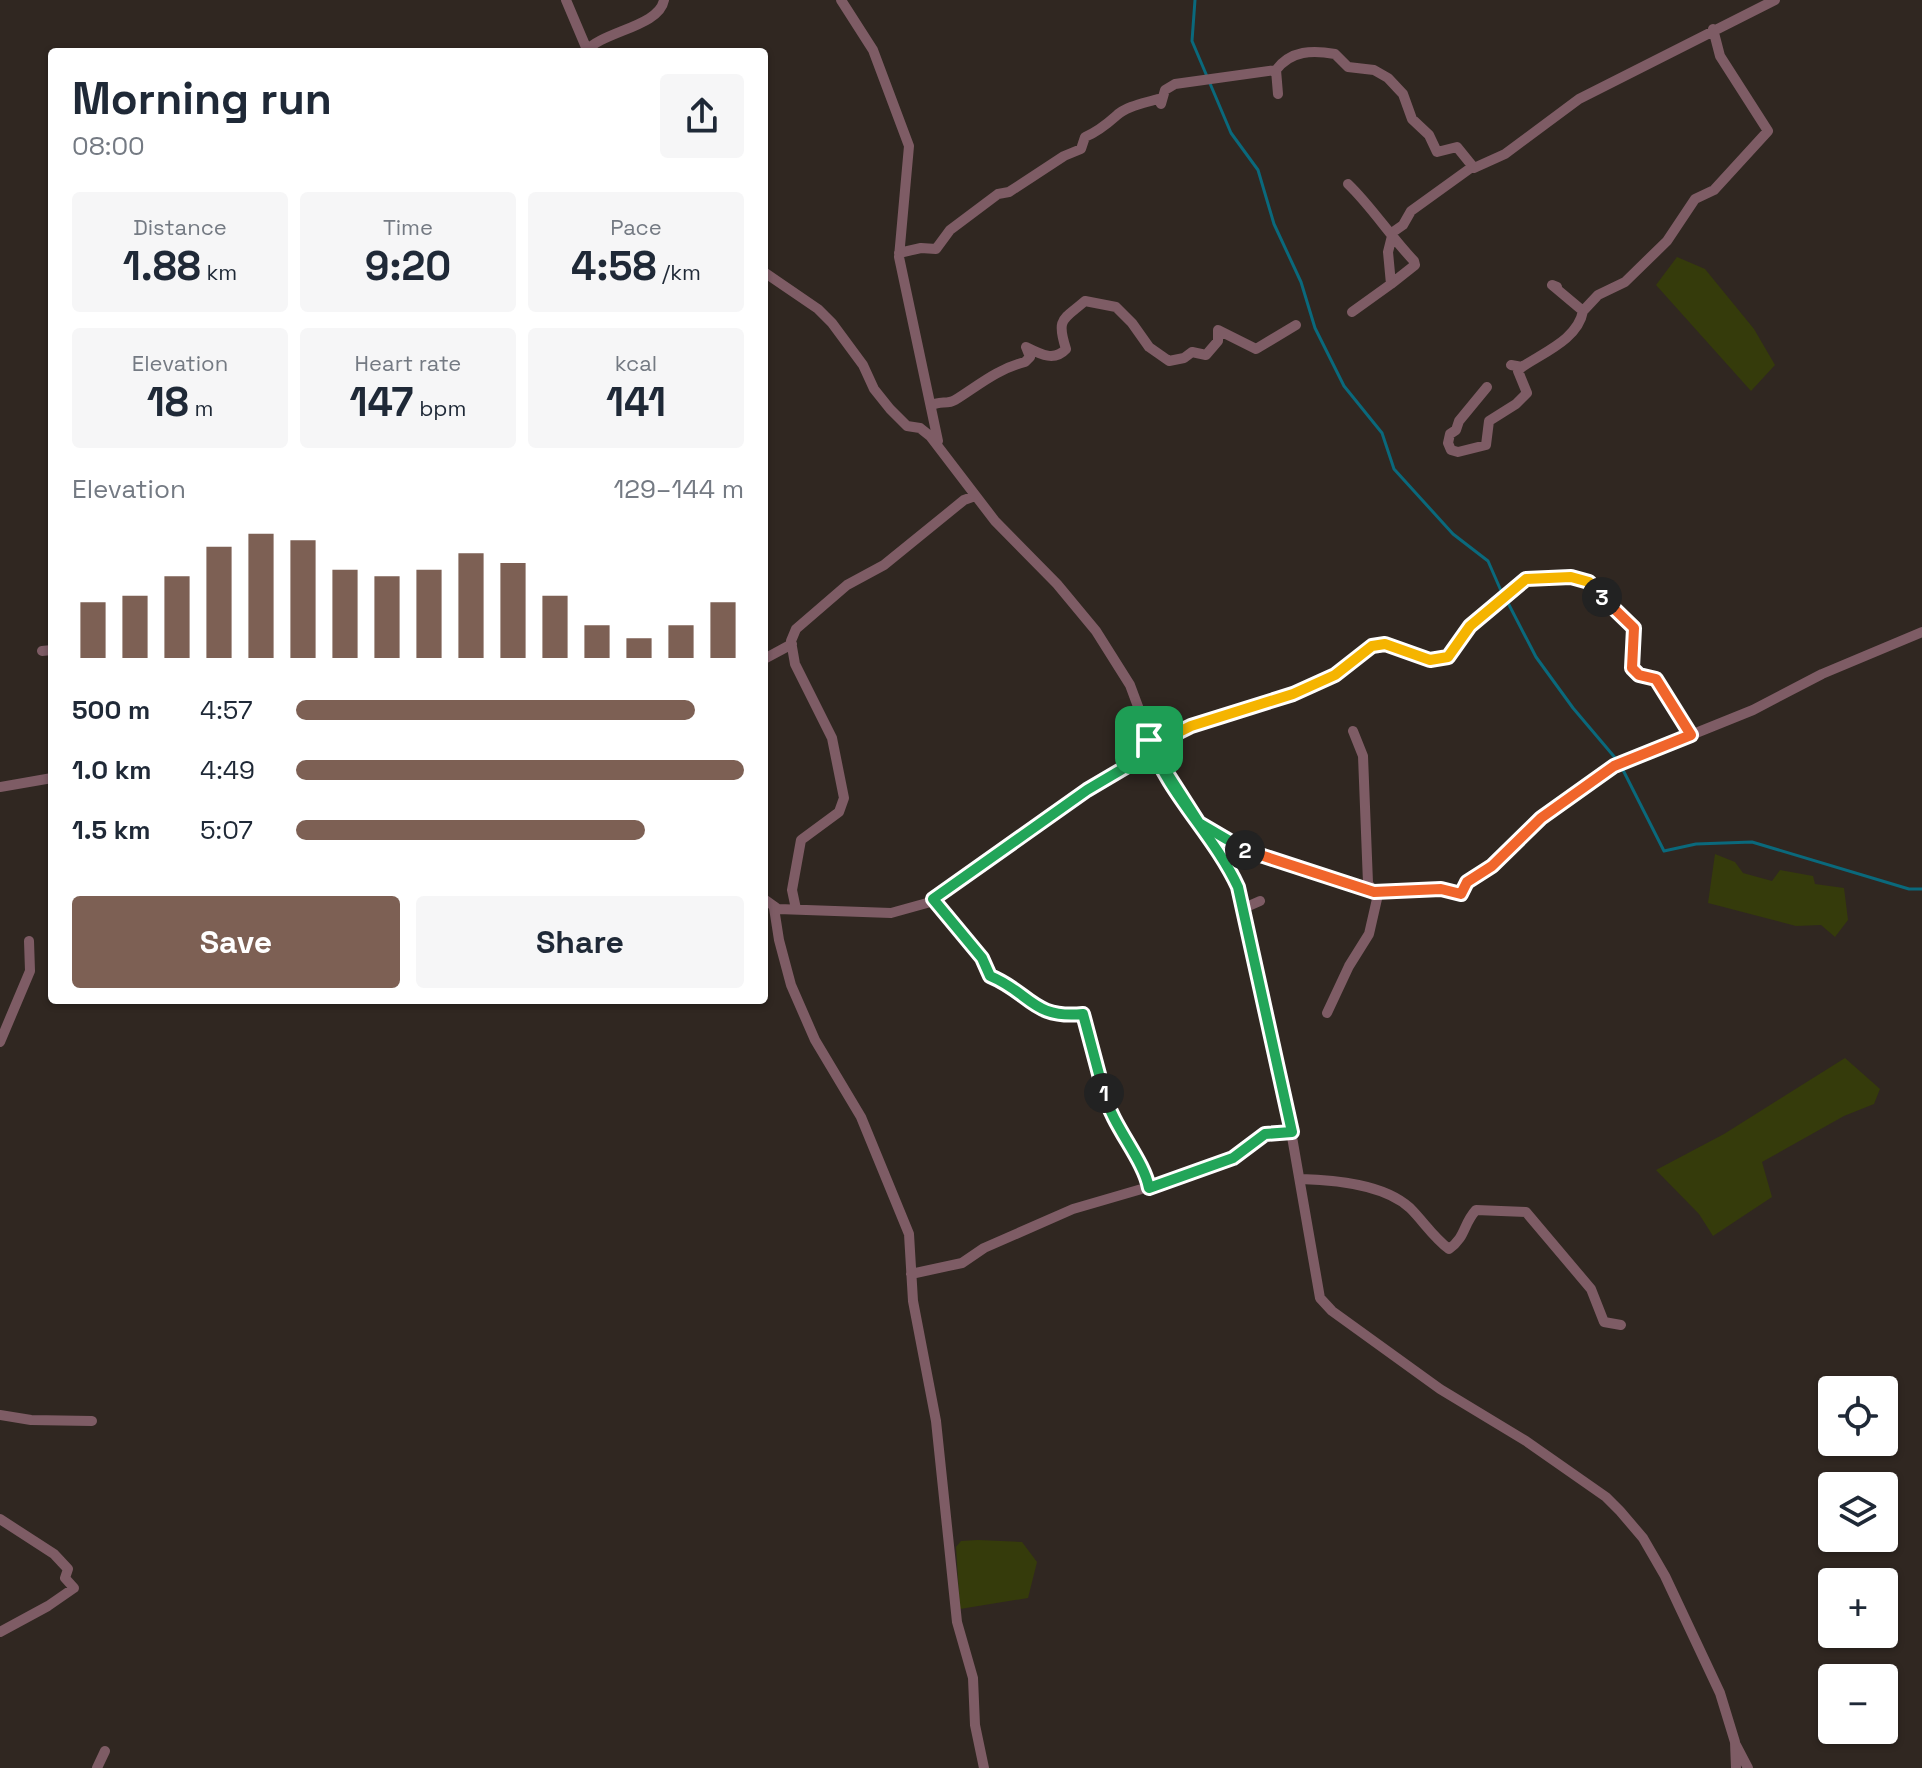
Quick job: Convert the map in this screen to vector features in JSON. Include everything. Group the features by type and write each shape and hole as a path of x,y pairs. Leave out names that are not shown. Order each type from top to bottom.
{"street":[{"path":"566,0 586,48"},
{"path":"593,48 657,15 664,0"},
{"path":"841,0 873,50 909,146 899,253 905,293 920,347 932,421 940,447"},
{"path":"1391,284 1388,252 1391,237 1411,211 1472,167 1493,161 1541,130 1561,110 1713,29 1775,0"},
{"path":"1487,387 1450,434 1448,443 1451,450 1458,452 1486,445 1489,421 1527,393 1516,366 1572,333 1581,323 1583,311 1598,295 1625,282 1667,241 1695,199 1714,190 1768,131 1726,66 1714,40 1713,29"},
{"path":"1278,94 1276,70 1282,61 1315,51 1335,54 1348,67 1374,70 1388,78 1403,94 1412,119 1429,135 1437,152 1457,147 1472,167"},
{"path":"899,253 921,248 936,249 950,230 998,194 1009,192 1064,156 1081,149 1085,137 1111,124 1127,109 1158,99 1161,104 1165,90 1175,84 1276,70"},
{"path":"1348,184 1365,200 1415,265 1352,312"},
{"path":"768,275 823,314 856,354 874,389 890,409 907,426 920,428 940,447 975,496 1096,631 1130,685 1153,751 1233,876 1244,908 1292,1132 1320,1298 1332,1311 1440,1389 1526,1441 1606,1497 1620,1511 1643,1538 1665,1576 1720,1693 1735,1742 1748,1768"},
{"path":"1557,287 1552,285 1583,311"},
{"path":"931,406 938,401 954,401 982,379 1025,362 1030,357 1026,347 1051,357 1060,356 1066,349 1061,324 1065,315 1085,301 1116,307 1149,347 1169,361 1184,358 1192,352 1206,355 1218,341 1218,330 1256,349 1296,325"},
{"path":"796,909 792,890 801,840 839,812 844,798 832,738 795,664 792,644 796,629 847,585 884,565 964,500 975,496"},
{"path":"1149,740 1169,737 1191,726 1293,694 1335,675 1372,646 1385,644 1430,660 1448,657 1470,626 1521,582 1536,577 1571,577 1589,582 1632,625 1635,635 1632,668 1639,675 1656,679 1691,735"},
{"path":"1199,823 1247,851 1374,892 1441,889 1461,894 1467,882 1492,866 1541,818 1614,766 1753,710 1822,674 1922,632"},
{"path":"768,657 792,644"},
{"path":"1327,1013 1349,966 1369,934 1377,903 1367,879 1363,756 1353,731"},
{"path":"774,908 891,913 912,909 933,899 1075,798 1153,751"},
{"path":"0,787 48,779"},
{"path":"933,899 982,958 990,976 1012,987 1024,1001 1053,1015 1083,1014 1106,1099 1124,1140 1147,1176 1149,1188"},
{"path":"1244,908 1260,901"},
{"path":"768,903 774,908 791,985 815,1040 861,1117 909,1234 919,1339 936,1421 957,1622 973,1678 975,1725 984,1768"},
{"path":"0,1042 30,971 29,941"},
{"path":"911,1274 962,1263 984,1248 1047,1219 1233,1158 1265,1134 1292,1132"},
{"path":"1301,1179 1328,1180 1392,1195 1449,1249 1461,1240 1467,1220 1476,1210 1526,1212 1591,1289 1604,1322 1621,1325"},
{"path":"0,1415 31,1420 92,1421"},
{"path":"0,1519 54,1554 68,1569 65,1578 74,1588 0,1632"},
{"path":"1735,1742 1736,1768"},
{"path":"97,1768 105,1751"}],"green space":[{"path":"1677,257 1705,269 1754,329 1775,365 1751,391 1656,285"},
{"path":"1715,854 1735,862 1743,873 1772,881 1780,870 1813,876 1815,884 1844,888 1848,920 1835,937 1821,925 1796,926 1708,903"},
{"path":"1845,1058 1880,1089 1874,1104 1844,1116 1762,1162 1772,1197 1713,1236 1699,1214 1656,1170 1724,1134"},
{"path":"961,1541 1022,1542 1037,1562 1028,1598 960,1609 956,1547"}],"waterway":[{"path":"1195,0 1192,41 1231,133 1258,170 1274,224 1301,282 1315,328 1344,386 1382,433 1394,469 1453,534 1488,561 1502,593"},
{"path":"1506,599 1536,657 1573,708 1617,760"},
{"path":"1621,766 1664,851 1696,844 1752,842 1909,889 1922,889"}],"route":[{"path":"1149,740 1159,763 1175,789 1199,823 1226,863 1238,887 1292,1132 1265,1134 1233,1158 1149,1188 1147,1176 1114,1121 1083,1014 1053,1015 1024,1001 1005,982 990,976 982,958 933,899 1063,806 1153,751 1159,763 1175,789 1185,804 1199,823 1237,847 1374,892 1441,889 1461,894 1467,882 1492,866 1516,839 1541,818 1614,766 1691,735 1667,692 1656,679 1639,675 1632,668 1635,631 1589,582 1571,577 1532,577 1508,592 1470,626 1448,657 1430,660 1385,644 1372,646 1335,675 1293,694 1191,726 1169,737 1149,740"}]}
